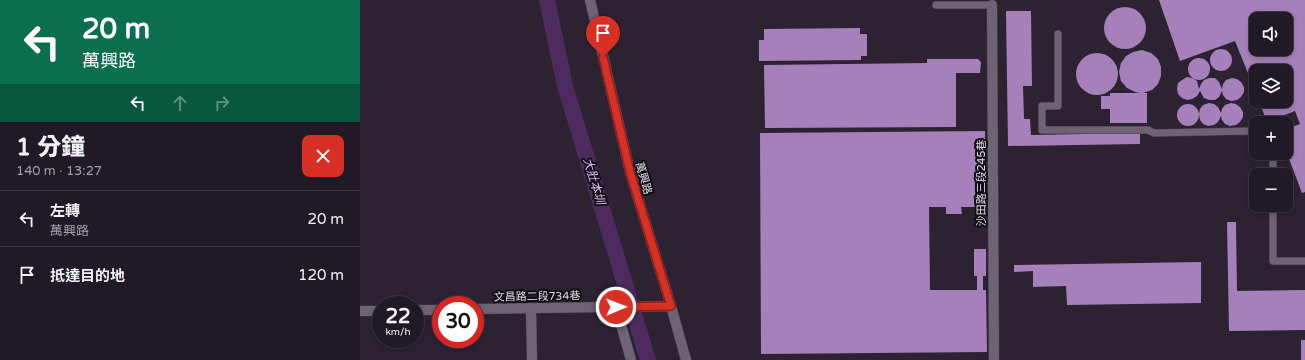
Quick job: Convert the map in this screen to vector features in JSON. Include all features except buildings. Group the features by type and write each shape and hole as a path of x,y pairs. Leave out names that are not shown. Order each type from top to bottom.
{"street":[{"name":"萬興路","path":"590,0 630,172 686,360"},
{"name":"沙田路三段245巷","path":"992,5 994,360"},
{"name":"文昌路二段734巷","path":"484,309 671,306"},
{"path":"616,307 631,360"},
{"path":"532,308 532,360"},
{"path":"360,311 372,311"}],"lane":[{"path":"936,6 992,5"},
{"path":"1058,34 1058,106 1042,106 1042,130 1148,130 1154,133 1249,131"},
{"path":"1273,212 1273,260 1305,261"}],"waterway":[{"name":"大肚本圳","path":"547,0 565,86 648,360"}],"route":[{"path":"603,57 630,172 671,306 616,307"}]}
